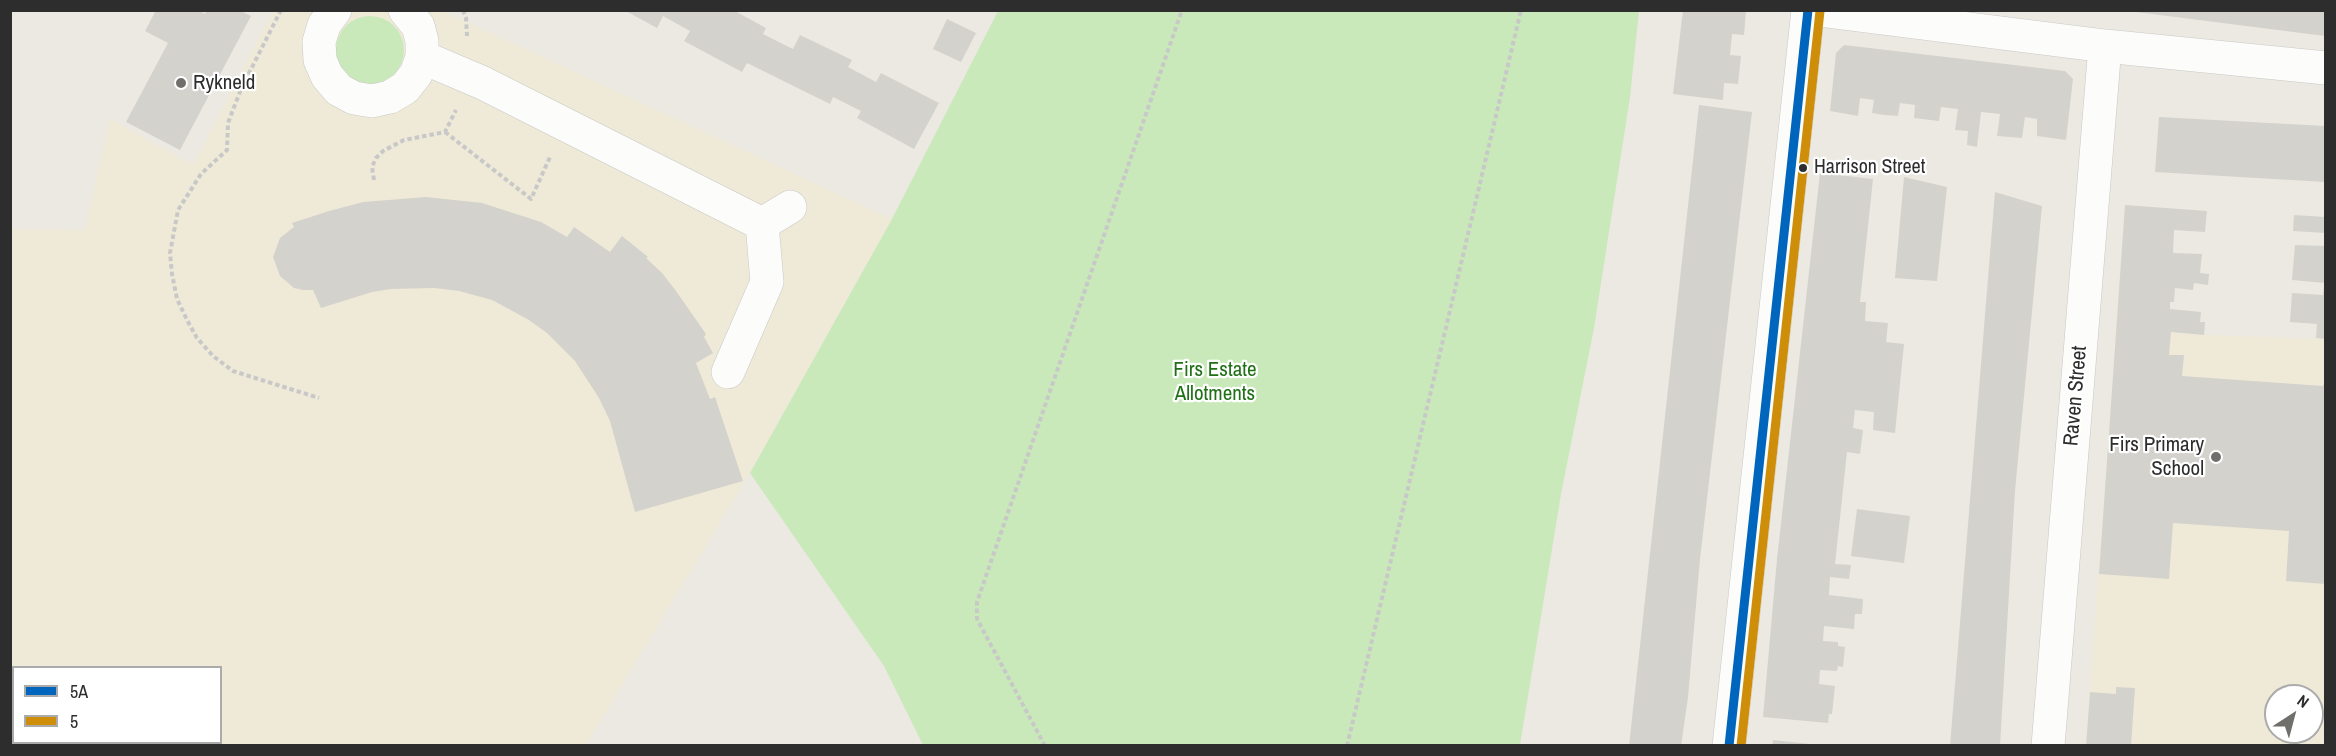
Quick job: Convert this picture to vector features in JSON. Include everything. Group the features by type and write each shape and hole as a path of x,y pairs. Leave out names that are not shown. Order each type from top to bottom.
{"street":[{"path":"335,10 324,25 319,42 320,60 327,76 339,90 354,98 372,101 390,97 405,88 416,74 422,57 422,41 418,26 405,10"},
{"path":"1729,746 1743,592 1808,10"},
{"path":"1818,10 2105,46 2325,68"},
{"name":"Raven Street","path":"2048,746 2105,46"},
{"path":"422,57 453,69 762,224"},
{"path":"762,224 790,207"},
{"path":"728,372 767,282 762,224"}],"path":[{"path":"281,10 241,89 231,114 228,123 227,150 201,174 178,210 170,253 172,274 177,299 187,320 197,338 213,356 233,371 319,398"},
{"path":"1045,746 977,619 977,602 1182,10"},
{"path":"1347,746 1521,10"},
{"path":"445,132 531,199 564,124"}],"shaded area":[{"path":"273,11 443,11 892,219 750,473 586,745 11,746 11,229 85,230 110,119 193,165"},
{"name":"Firs Primary School","path":"2116,328 2204,335 2325,339 2325,745 2086,746"}],"green space":[{"name":"Firs Estate Allotments","path":"998,11 1639,11 1630,97 1594,328 1561,494 1520,745 923,745 884,666 750,473 892,219"},
{"path":"377,16 389,22 398,31 404,43 402,63 394,74 377,84 363,84 346,74 338,63 336,43 346,26 357,18"}],"building":[{"name":"Rykneld","path":"156,10 198,10 205,14 207,10 239,10 251,16 180,150 126,122 168,43 145,31"},
{"path":"624,10 733,10 766,28 763,34 793,49 800,35 852,60 848,67 876,82 881,73 939,103 914,149 857,118 861,111 833,97 830,104 747,63 742,72 684,41 690,31 663,16 657,28"},
{"path":"1683,10 1746,10 1744,35 1732,34 1730,55 1741,56 1738,84 1724,83 1723,100 1673,94"},
{"path":"2136,10 2325,10 2325,36 2136,12"},
{"path":"947,19 976,33 961,62 933,49"},
{"path":"1844,45 2065,71 2073,79 2066,140 2037,136 2037,119 2025,117 2022,138 1997,136 2000,114 1981,112 1977,147 1967,145 1968,131 1955,130 1958,109 1941,107 1939,121 1914,118 1915,105 1900,103 1898,116 1884,115 1872,113 1874,100 1860,98 1858,116 1830,111 1836,53"},
{"path":"1699,105 1752,112 1700,559 1688,697 1681,746 1629,746"},
{"path":"2159,117 2325,126 2325,182 2155,172"},
{"path":"1820,173 1873,179 1860,302 1866,302 1865,321 1888,323 1886,342 1904,344 1895,433 1873,430 1874,412 1855,410 1853,428 1863,430 1860,454 1847,452 1835,564 1851,565 1849,579 1830,577 1829,595 1863,599 1862,614 1855,614 1854,629 1824,626 1823,641 1838,642 1838,646 1845,647 1843,667 1838,666 1837,671 1820,670 1819,684 1835,686 1832,714 1829,714 1828,723 1763,717 1777,559"},
{"path":"1904,177 1947,187 1937,281 1895,278"},
{"path":"1995,192 2042,206 2015,491 2000,746 1950,746"},
{"path":"426,197 482,203 541,222 567,237 574,227 610,252 622,236 648,257 646,258 662,273 706,334 704,337 713,353 696,363 710,399 715,397 743,481 635,512 610,421 599,398 575,361 547,333 529,320 492,300 459,291 434,288 372,292 321,308 313,290 294,288 280,276 273,257 280,238 294,227 292,223 363,202"},
{"path":"2125,205 2207,211 2205,232 2174,230 2173,253 2202,254 2200,273 2209,274 2208,285 2194,283 2193,290 2175,288 2174,302 2170,302 2170,309 2201,312 2200,322 2205,322 2204,335 2171,332 2169,355 2184,355 2182,376 2323,386 2325,381 2325,584 2286,581 2289,531 2173,523 2169,579 2099,574"},
{"path":"2294,215 2325,217 2325,233 2293,231"},
{"path":"2295,245 2325,246 2325,283 2292,280"},
{"path":"2324,286 2325,339 2316,338 2317,324 2290,322 2292,293 2323,295"},
{"path":"1857,509 1910,516 1904,563 1851,556"},
{"path":"2116,687 2135,688 2131,746 2086,746 2090,692 2116,694"},
{"path":"1773,740 1810,744 1810,746 1772,746"}],"transit line":[{"name":"5A","path":"1729,746 1808,10"},
{"name":"5","path":"1741,746 1820,11"}],"place":[{"name":"Rykneld","path":"181,83"},
{"name":"Harrison Street","path":"1803,168"},
{"name":"Firs Primary School","path":"2216,457"}]}
